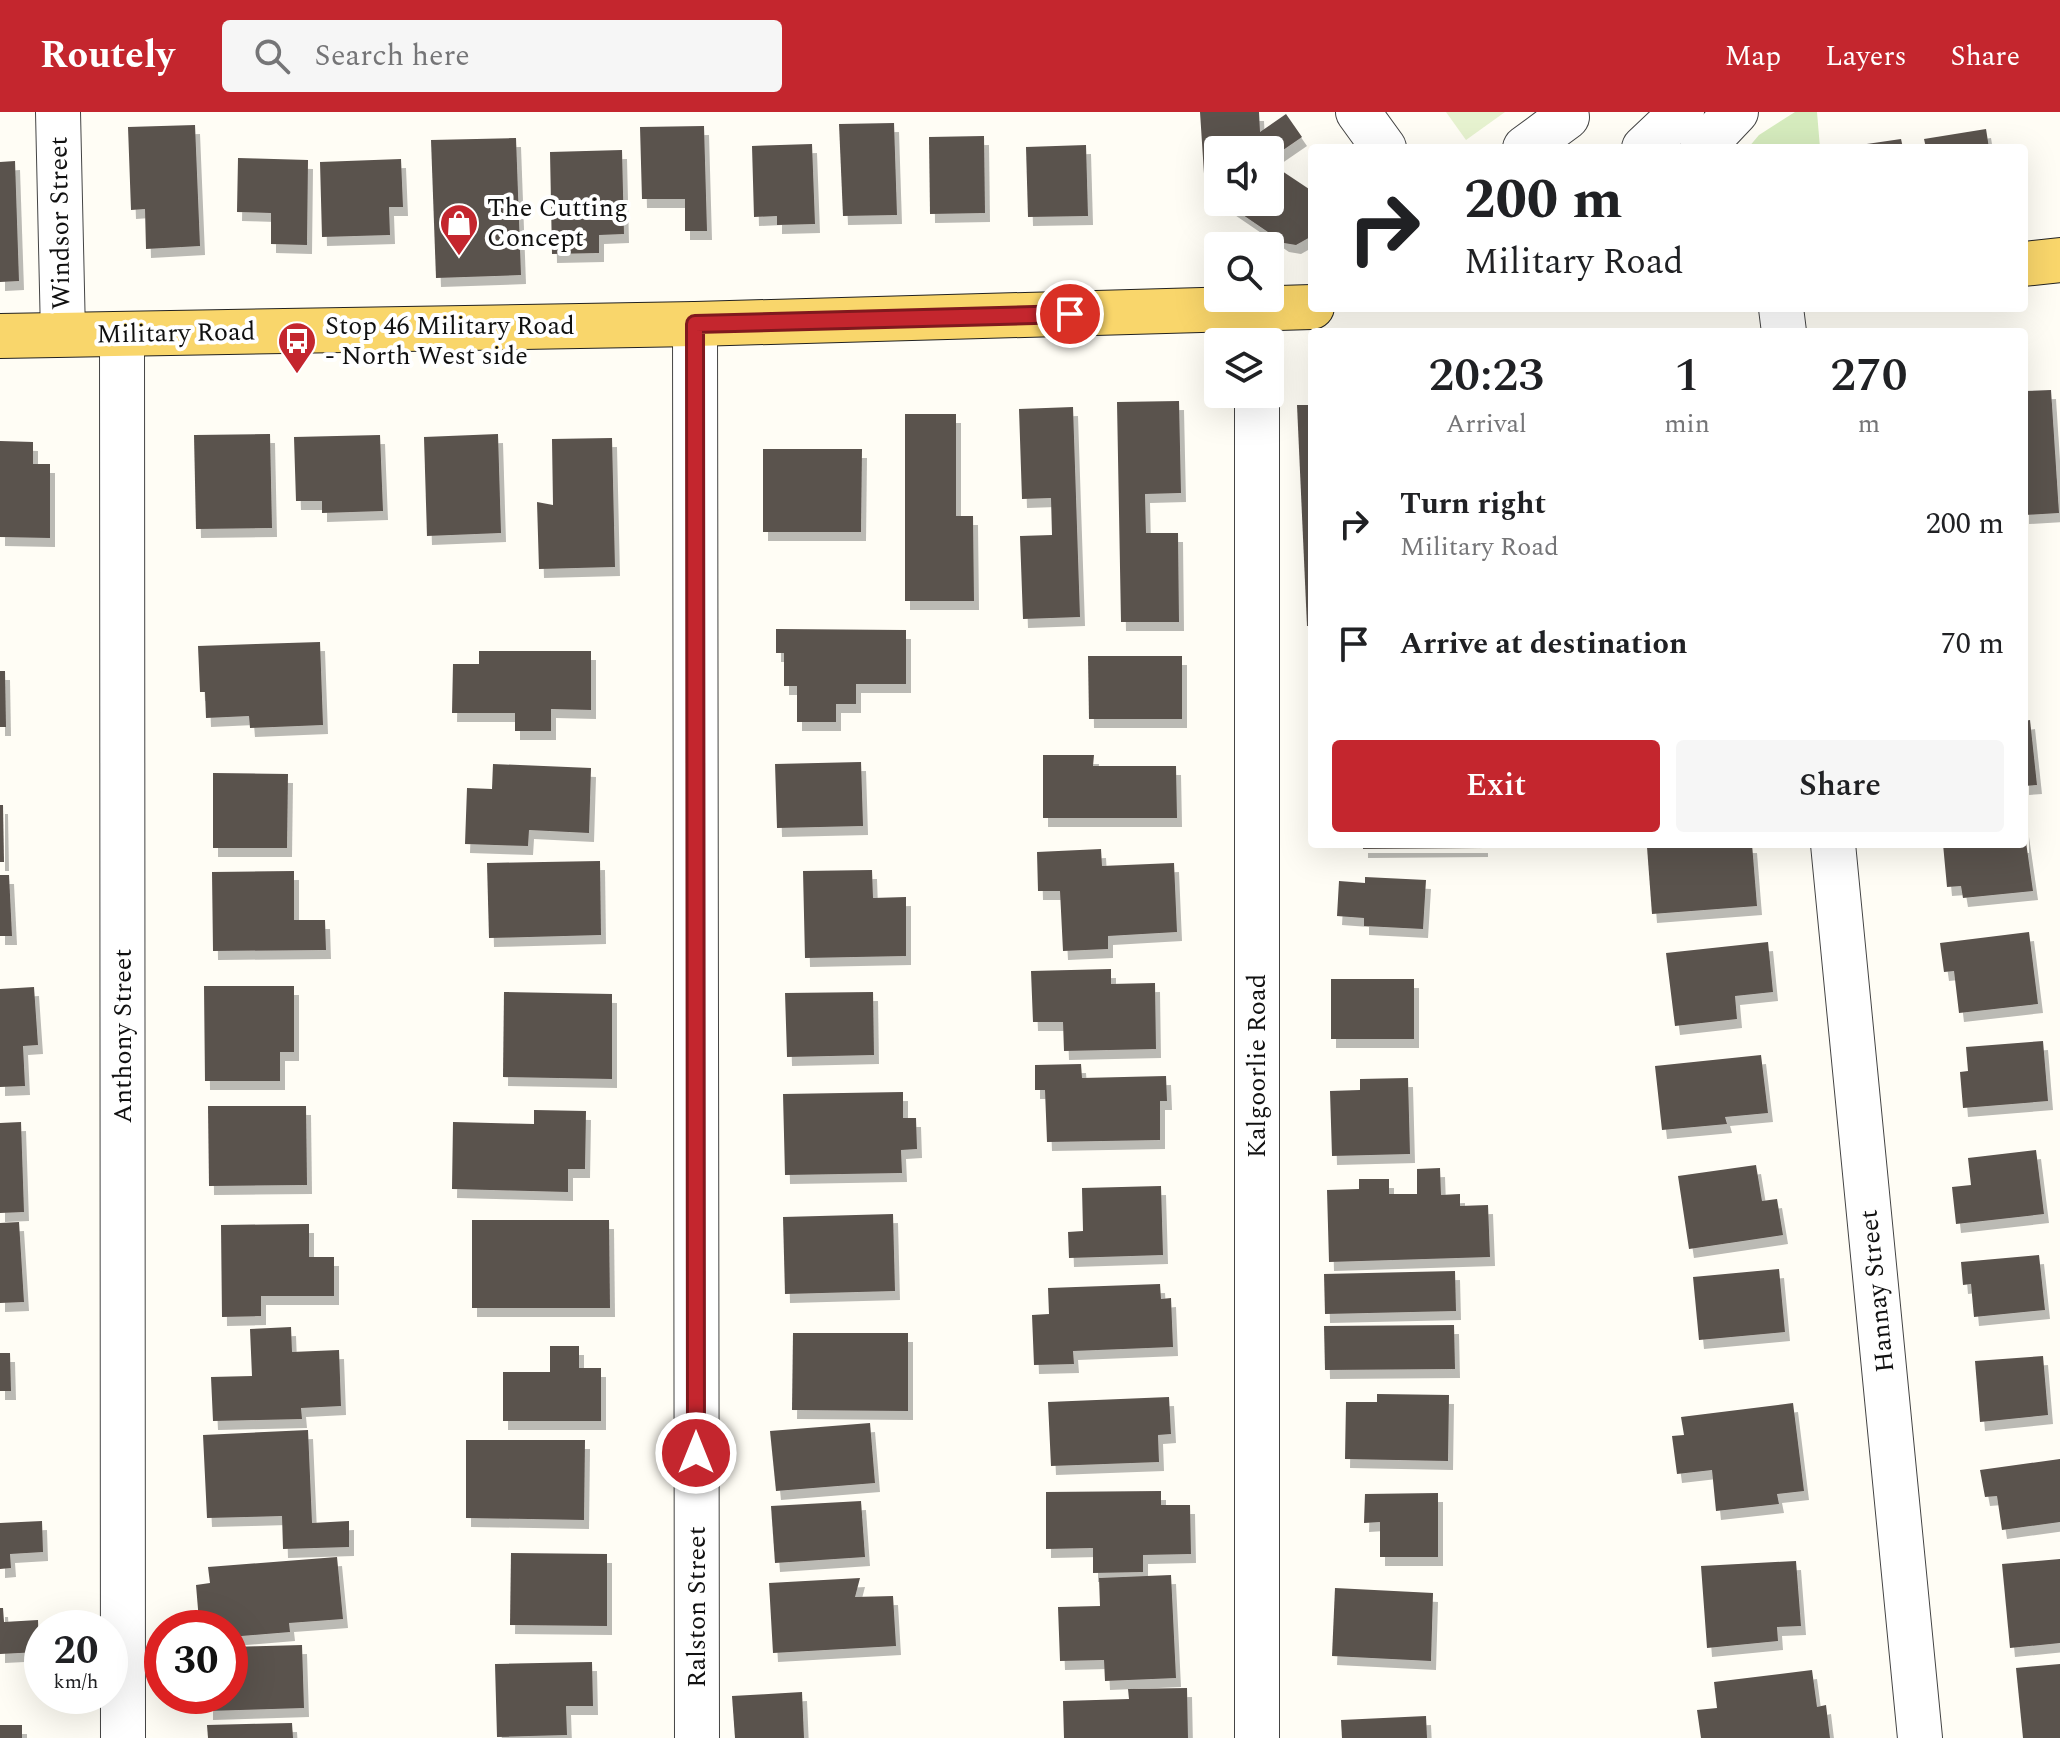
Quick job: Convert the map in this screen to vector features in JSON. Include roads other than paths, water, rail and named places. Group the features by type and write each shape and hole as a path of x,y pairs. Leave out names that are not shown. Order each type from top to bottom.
{"main road":[{"path":"2028,264 2060,260"},
{"name":"Military Road","path":"0,336 695,324 1257,326 1308,308"}],"street":[{"name":"Windsor Street","path":"58,112 63,334"},
{"path":"1358,112 1381,144"},
{"path":"1648,144 1682,112"},
{"path":"1706,144 1736,112"},
{"path":"1530,144 1567,117"},
{"name":"Ralston Street","path":"695,324 697,1738"},
{"name":"Anthony Street","path":"122,334 123,1738"},
{"name":"Kalgoorlie Road","path":"1257,408 1257,1738"},
{"name":"Hannay Street","path":"1833,848 1920,1738"}],"place":[{"name":"The Cutting Concept","path":"459,257"},
{"name":"Stop 46 Military Road - North West side","path":"297,375"}]}
